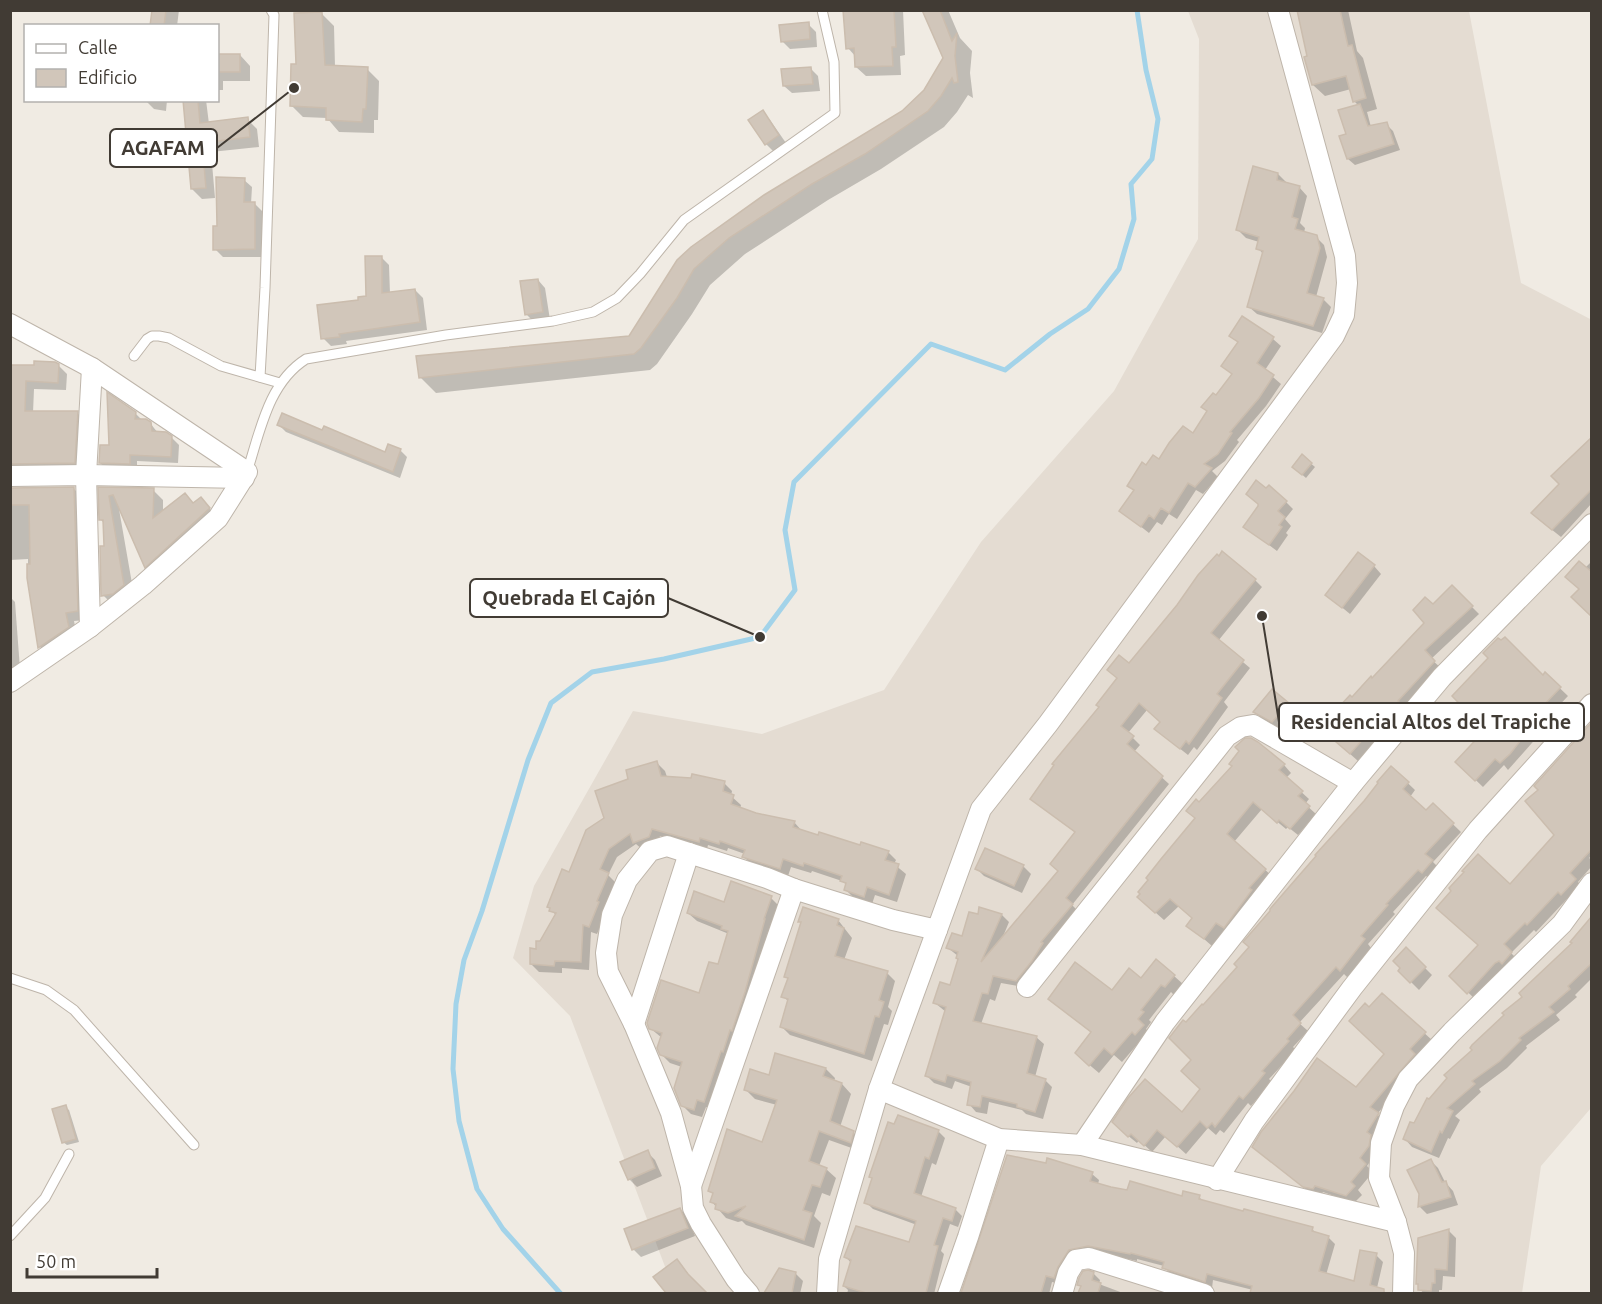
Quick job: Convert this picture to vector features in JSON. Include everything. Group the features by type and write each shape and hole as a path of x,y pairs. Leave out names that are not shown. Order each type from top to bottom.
{"street":[{"path":"827,1293 829,1258 879,1089 981,810 1048,724 1334,336 1344,315 1347,283 1345,256 1278,10"},
{"path":"10,324 92,368 245,475"},
{"path":"90,627 86,475 92,368"},
{"path":"10,476 245,475"},
{"path":"10,682 90,627 143,585 218,518 245,475"},
{"path":"1082,1145 1165,1022 1353,783 1442,677 1592,525"},
{"path":"1217,1180 1254,1121 1352,988 1478,830 1592,704"},
{"path":"1027,987 1227,736 1234,731 1253,725 1353,783"},
{"path":"749,1293 736,1279 693,1208 691,1186 671,1113 634,1024 608,972 606,952 612,915 627,880 650,852 668,846 893,920 937,930"},
{"path":"634,1024 689,853"},
{"path":"1403,1293 1404,1253 1396,1222 1379,1178 1381,1143 1394,1107 1408,1079 1452,1032 1562,924 1592,883"},
{"path":"691,1186 794,889"},
{"path":"879,1089 999,1139 1082,1145 1217,1180 1396,1222"},
{"path":"948,1293 999,1139"},
{"path":"1062,1293 1068,1273 1076,1260 1089,1258 1204,1293"}],"lane":[{"path":"245,475 267,412 280,383 292,368 306,360 446,335 553,321 593,312 616,298 640,274 684,220 835,113 834,62 822,10"},
{"path":"260,377 275,12"},
{"path":"134,356 147,339 159,336 169,338 221,366 280,383"},
{"path":"10,978 46,990 74,1010 194,1144"},
{"path":"10,1236 45,1198 69,1154"}],"shaded area":[{"path":"1188,11 1469,11 1521,283 1592,320 1591,1108 1541,1166 1522,1293 675,1293 570,1016 513,958 534,886 633,711 762,734 884,690 981,542 1114,391 1198,239 1199,39"}],"building":[{"path":"152,10 166,10 164,24 150,24"},
{"path":"843,10 894,10 896,47 892,47 893,66 855,67 854,48 846,49"},
{"path":"922,10 940,10 952,41 957,33 955,56 958,82 954,83 952,78 928,111 865,154 812,184 729,238 694,269 677,298 641,348 634,354 419,378 416,356 629,336 677,260 691,247 764,195 902,111 924,90 943,58"},
{"path":"1297,10 1340,10 1348,46 1352,45 1366,98 1353,102 1346,76 1312,85 1304,57 1307,56"},
{"path":"322,12 325,65 368,67 366,109 363,109 362,122 326,120 326,108 290,106 291,64 296,64 294,13"},
{"path":"809,22 810,39 781,42 779,25"},
{"path":"219,54 240,54 240,72 219,72"},
{"path":"811,67 813,84 783,86 781,69"},
{"path":"183,102 198,102 200,123 248,117 250,137 202,143 206,188 191,189"},
{"path":"1360,104 1368,126 1387,122 1394,144 1347,159 1339,136 1346,134 1338,110"},
{"path":"763,110 779,135 765,145 748,120"},
{"path":"1253,166 1278,173 1277,180 1300,186 1292,217 1298,219 1295,229 1317,235 1320,248 1307,293 1324,298 1313,326 1247,307 1263,251 1256,249 1259,237 1236,230"},
{"path":"216,177 245,178 244,202 255,202 255,249 213,250 213,226 217,226"},
{"path":"365,256 382,256 382,293 415,289 420,322 339,334 340,337 321,339 317,305 358,300 358,297 366,296"},
{"path":"538,279 543,312 525,315 520,281"},
{"path":"1242,316 1274,337 1257,363 1274,375 1259,398 1230,432 1232,433 1218,454 1204,464 1212,468 1195,487 1188,483 1169,513 1161,508 1154,519 1149,515 1141,527 1119,511 1134,490 1127,486 1142,462 1146,465 1153,455 1159,459 1183,426 1193,433 1207,411 1201,407 1213,393 1216,395 1232,374 1221,366 1238,342 1229,336"},
{"path":"34,361 59,364 58,383 26,381 25,411 78,411 75,463 10,464 10,365 34,365"},
{"path":"107,392 136,412 135,419 146,419 151,422 152,431 166,432 172,436 171,457 130,455 130,464 99,463 100,445 109,445"},
{"path":"282,413 322,430 324,426 385,452 388,444 401,449 393,472 277,425"},
{"path":"1592,437 1592,489 1552,530 1531,513 1559,484 1551,476"},
{"path":"1302,454 1312,463 1302,475 1292,467"},
{"path":"1256,480 1266,488 1269,485 1287,501 1278,511 1285,517 1279,525 1282,527 1269,545 1243,527 1258,506 1246,494"},
{"path":"74,487 78,611 66,613 69,627 38,648 27,578 27,564 30,564 29,505 10,505 10,488"},
{"path":"98,487 154,488 153,518 185,493 193,503 201,497 210,508 145,568 113,495 109,496 124,585 113,594 101,596 100,546 104,546 103,520 99,520"},
{"path":"1222,551 1256,579 1211,633 1244,660 1217,694 1222,698 1189,744 1186,741 1180,749 1154,729 1160,722 1139,703 1121,726 1134,736 1127,744 1163,776 1066,898 1073,904 1041,942 1043,943 1032,961 1016,981 993,976 988,994 982,993 973,1021 1037,1036 1027,1073 1046,1079 1035,1112 1017,1107 1017,1104 982,1096 980,1107 967,1105 971,1082 947,1075 945,1082 925,1076 946,1007 933,1003 940,982 950,985 958,959 956,958 958,952 946,948 952,933 962,936 969,912 978,914 979,907 1002,914 981,962 1058,871 1050,864 1075,832 1030,799 1054,765 1052,764 1099,707 1096,705 1117,678 1107,670 1119,655 1129,663 1177,605 1198,575"},
{"path":"1358,552 1375,565 1342,608 1325,595"},
{"path":"1579,561 1592,572 1592,617 1571,597 1579,589 1565,577"},
{"path":"1452,585 1473,606 1425,650 1435,661 1398,701 1400,703 1383,722 1350,754 1321,729 1323,724 1350,695 1352,697 1371,676 1372,678 1424,623 1413,610 1425,597 1433,604"},
{"path":"1505,637 1543,675 1545,672 1561,687 1542,707 1545,709 1529,724 1532,726 1510,754 1500,763 1495,759 1475,781 1455,762 1485,730 1452,696 1488,658 1483,653 1498,638 1501,640"},
{"path":"1272,689 1289,703 1272,722 1253,712"},
{"path":"1592,722 1592,849 1570,873 1576,879 1561,895 1558,892 1527,925 1525,923 1504,944 1512,952 1502,964 1499,961 1495,963 1467,994 1449,976 1478,945 1436,908 1451,891 1449,888 1464,872 1462,871 1478,854 1510,884 1554,835 1525,801 1538,790 1534,786"},
{"path":"1245,738 1258,742 1285,764 1279,770 1303,791 1298,796 1310,806 1290,829 1279,820 1277,823 1253,802 1227,834 1266,869 1249,888 1252,890 1224,928 1216,923 1204,939 1186,926 1192,918 1170,899 1155,913 1137,897 1140,894 1138,892 1148,880 1146,878 1195,818 1186,811 1196,799 1199,802 1232,766 1229,764 1239,751 1235,747"},
{"path":"657,761 661,776 691,778 692,774 725,781 723,791 734,795 731,804 756,813 795,821 793,827 818,835 819,832 860,845 861,842 889,851 885,860 899,864 889,895 867,887 864,897 844,890 846,883 840,881 842,876 804,863 803,866 783,859 780,869 742,857 745,850 720,841 719,844 700,838 699,842 652,829 649,837 633,843 630,834 609,849 600,869 609,873 589,927 583,925 581,962 555,961 554,966 530,964 530,948 536,949 536,941 540,941 556,913 549,911 550,908 547,907 562,869 569,872 586,830 604,818 595,791 628,779 626,770"},
{"path":"1391,766 1409,782 1403,789 1426,810 1433,803 1454,823 1425,854 1433,860 1422,873 1418,870 1386,904 1388,905 1361,936 1365,939 1340,971 1336,967 1293,1015 1301,1023 1287,1039 1289,1041 1262,1071 1265,1073 1256,1084 1243,1099 1239,1096 1215,1127 1212,1123 1207,1128 1200,1121 1177,1147 1157,1130 1144,1146 1131,1134 1128,1137 1112,1122 1128,1098 1145,1079 1182,1112 1200,1089 1181,1071 1191,1060 1169,1038 1183,1020 1186,1022 1237,967 1234,964 1249,947 1243,942 1315,855 1364,801"},
{"path":"985,848 1024,865 1014,886 975,869"},
{"path":"731,881 772,896 732,1031 730,1030 723,1052 721,1051 704,1102 697,1100 694,1110 681,1106 674,1088 682,1062 660,1055 657,1048 662,1033 649,1029 647,1023 661,980 699,993 709,962 718,964 728,931 721,929 722,926 687,913 694,891 724,902"},
{"path":"803,907 839,919 837,925 844,928 835,956 888,971 879,1000 884,1002 879,1017 875,1016 864,1054 780,1027 788,999 781,997 788,978 784,977 801,922 798,922"},
{"path":"1592,916 1592,963 1568,986 1570,989 1549,1007 1554,1012 1519,1038 1521,1040 1500,1061 1472,1081 1475,1084 1447,1108 1453,1111 1442,1133 1440,1131 1431,1152 1403,1139 1410,1122 1414,1123 1427,1098 1429,1099 1447,1078 1444,1075 1472,1050 1470,1048 1472,1045 1504,1015 1502,1013 1522,997 1519,993 1572,943 1570,942"},
{"path":"1406,947 1426,967 1410,983 1398,971 1400,968 1393,961"},
{"path":"1156,959 1175,975 1165,987 1161,985 1141,1010 1144,1012 1138,1019 1144,1025 1135,1035 1132,1032 1112,1055 1104,1048 1089,1066 1075,1053 1091,1032 1048,999 1075,962 1112,990 1129,968 1141,978"},
{"path":"1382,993 1426,1032 1410,1049 1415,1054 1370,1107 1379,1113 1367,1132 1371,1135 1369,1146 1360,1158 1366,1164 1351,1182 1355,1186 1346,1196 1315,1186 1313,1189 1303,1187 1252,1147 1317,1058 1356,1087 1384,1054 1349,1021 1365,1003 1369,1007"},
{"path":"775,1053 826,1068 823,1076 842,1083 830,1121 854,1131 851,1143 819,1131 809,1161 827,1168 820,1187 812,1185 803,1210 812,1213 804,1240 735,1216 746,1206 728,1213 715,1209 716,1204 710,1202 713,1193 708,1191 727,1129 762,1142 777,1100 744,1090 750,1069 769,1075"},
{"path":"66,1105 76,1139 62,1143 52,1109"},
{"path":"898,1115 939,1130 929,1159 925,1157 914,1193 956,1208 952,1221 943,1218 934,1245 938,1246 926,1293 866,1293 843,1286 851,1260 844,1257 856,1226 909,1242 916,1221 864,1203 872,1178 869,1177 888,1122 894,1124"},
{"path":"648,1150 655,1168 628,1180 620,1162"},
{"path":"1007,1155 1046,1163 1047,1158 1093,1172 1090,1181 1111,1187 1127,1190 1130,1181 1182,1196 1183,1191 1200,1195 1199,1199 1313,1227 1312,1231 1329,1236 1319,1271 1354,1281 1360,1250 1377,1253 1370,1285 1384,1289 1384,1293 1250,1293 1252,1286 1207,1274 1205,1282 1162,1268 1164,1262 1131,1253 1088,1246 1069,1250 1054,1278 1046,1276 1041,1293 961,1293"},
{"path":"1431,1159 1442,1182 1446,1181 1451,1197 1418,1207 1419,1194 1407,1170"},
{"path":"680,1208 688,1228 632,1250 624,1229"},
{"path":"1449,1229 1447,1270 1435,1269 1435,1283 1432,1283 1431,1291 1418,1290 1418,1284 1416,1284 1418,1238"},
{"path":"677,1259 707,1293 666,1293 653,1277"},
{"path":"779,1268 796,1272 792,1293 764,1293"},
{"path":"1083,1271 1094,1272 1092,1280 1101,1283 1098,1293 1078,1293 1081,1286 1077,1285 1079,1278"}],"waterway":[{"path":"561,1294 503,1229 477,1189 459,1121 453,1069 456,1004 464,960 482,911 528,760 551,703 592,672 664,659 760,637 795,590 785,530 794,482 931,344 1005,370 1050,334 1088,309 1119,269 1134,219 1131,184 1152,159 1158,119 1146,70 1137,10"}],"place":[{"name":"AGAFAM","path":"294,88"},
{"name":"Residencial Altos del Trapiche","path":"1262,616"},
{"name":"Quebrada El Cajón","path":"760,637"}]}
